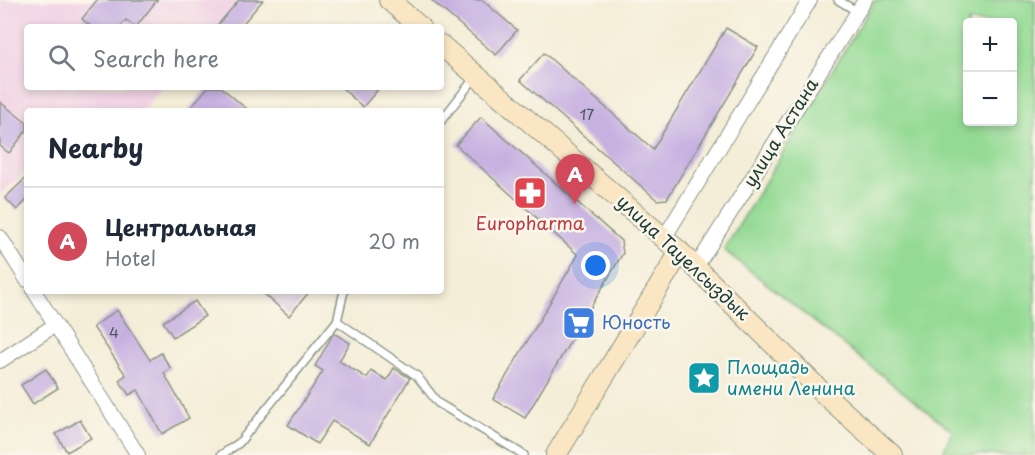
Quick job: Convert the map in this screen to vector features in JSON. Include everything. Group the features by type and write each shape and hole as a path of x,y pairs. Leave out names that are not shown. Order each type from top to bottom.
{"street":[{"path":"389,0 417,24"},
{"path":"664,238 810,0"},
{"name":"улица Астана","path":"696,267 862,6"},
{"name":"улица Тауелсыздык","path":"444,48 680,252 886,453"},
{"path":"0,237 24,275"},
{"path":"556,455 680,252"},
{"path":"36,294 138,455"},
{"path":"0,361 55,325"}],"lane":[{"path":"838,0 862,6"},
{"path":"444,117 476,75"},
{"path":"221,455 239,443 337,321 343,294"},
{"path":"337,321 417,376 438,403 524,455"}],"shaded area":[{"path":"0,0 238,0 218,24 24,24 24,90 160,90 145,108 24,108 24,173 0,195"}],"green space":[{"path":"875,0 1035,0 1035,455 942,455 952,431 724,250"}],"building":[{"path":"97,0 157,0 138,24 132,24 126,20 123,24 88,24 82,19"},
{"path":"239,0 263,0 243,24 219,24"},
{"path":"431,0 482,0 517,30 496,55"},
{"path":"726,28 758,47 667,199 657,200 520,80 544,53 653,149"},
{"path":"206,90 224,90 246,108 190,108"},
{"path":"344,90 377,90 363,107"},
{"path":"0,102 24,121 24,134 9,153 0,146"},
{"path":"481,117 621,241 623,253 525,418 493,399 578,255 456,145"},
{"path":"24,180 24,203 17,210 5,198"},
{"path":"264,294 307,294 289,316"},
{"path":"195,301 205,316 173,337 163,322"},
{"path":"117,310 150,360 161,353 171,369 164,373 189,418 162,434 138,390 129,395 119,380 126,375 93,327"},
{"path":"334,333 350,343 339,361 367,378 371,371 387,380 394,368 410,378 370,444 332,421 317,444 288,425 323,371 315,366"},
{"path":"46,369 58,388 33,404 21,385"},
{"path":"80,420 91,438 67,452 56,434"}],"place":[{"name":"Europharma","path":"530,193"},
{"name":"Центральная","path":"575,204"},
{"name":"Юность","path":"579,323"},
{"name":"Площадь имени Ленина","path":"704,378"}]}
